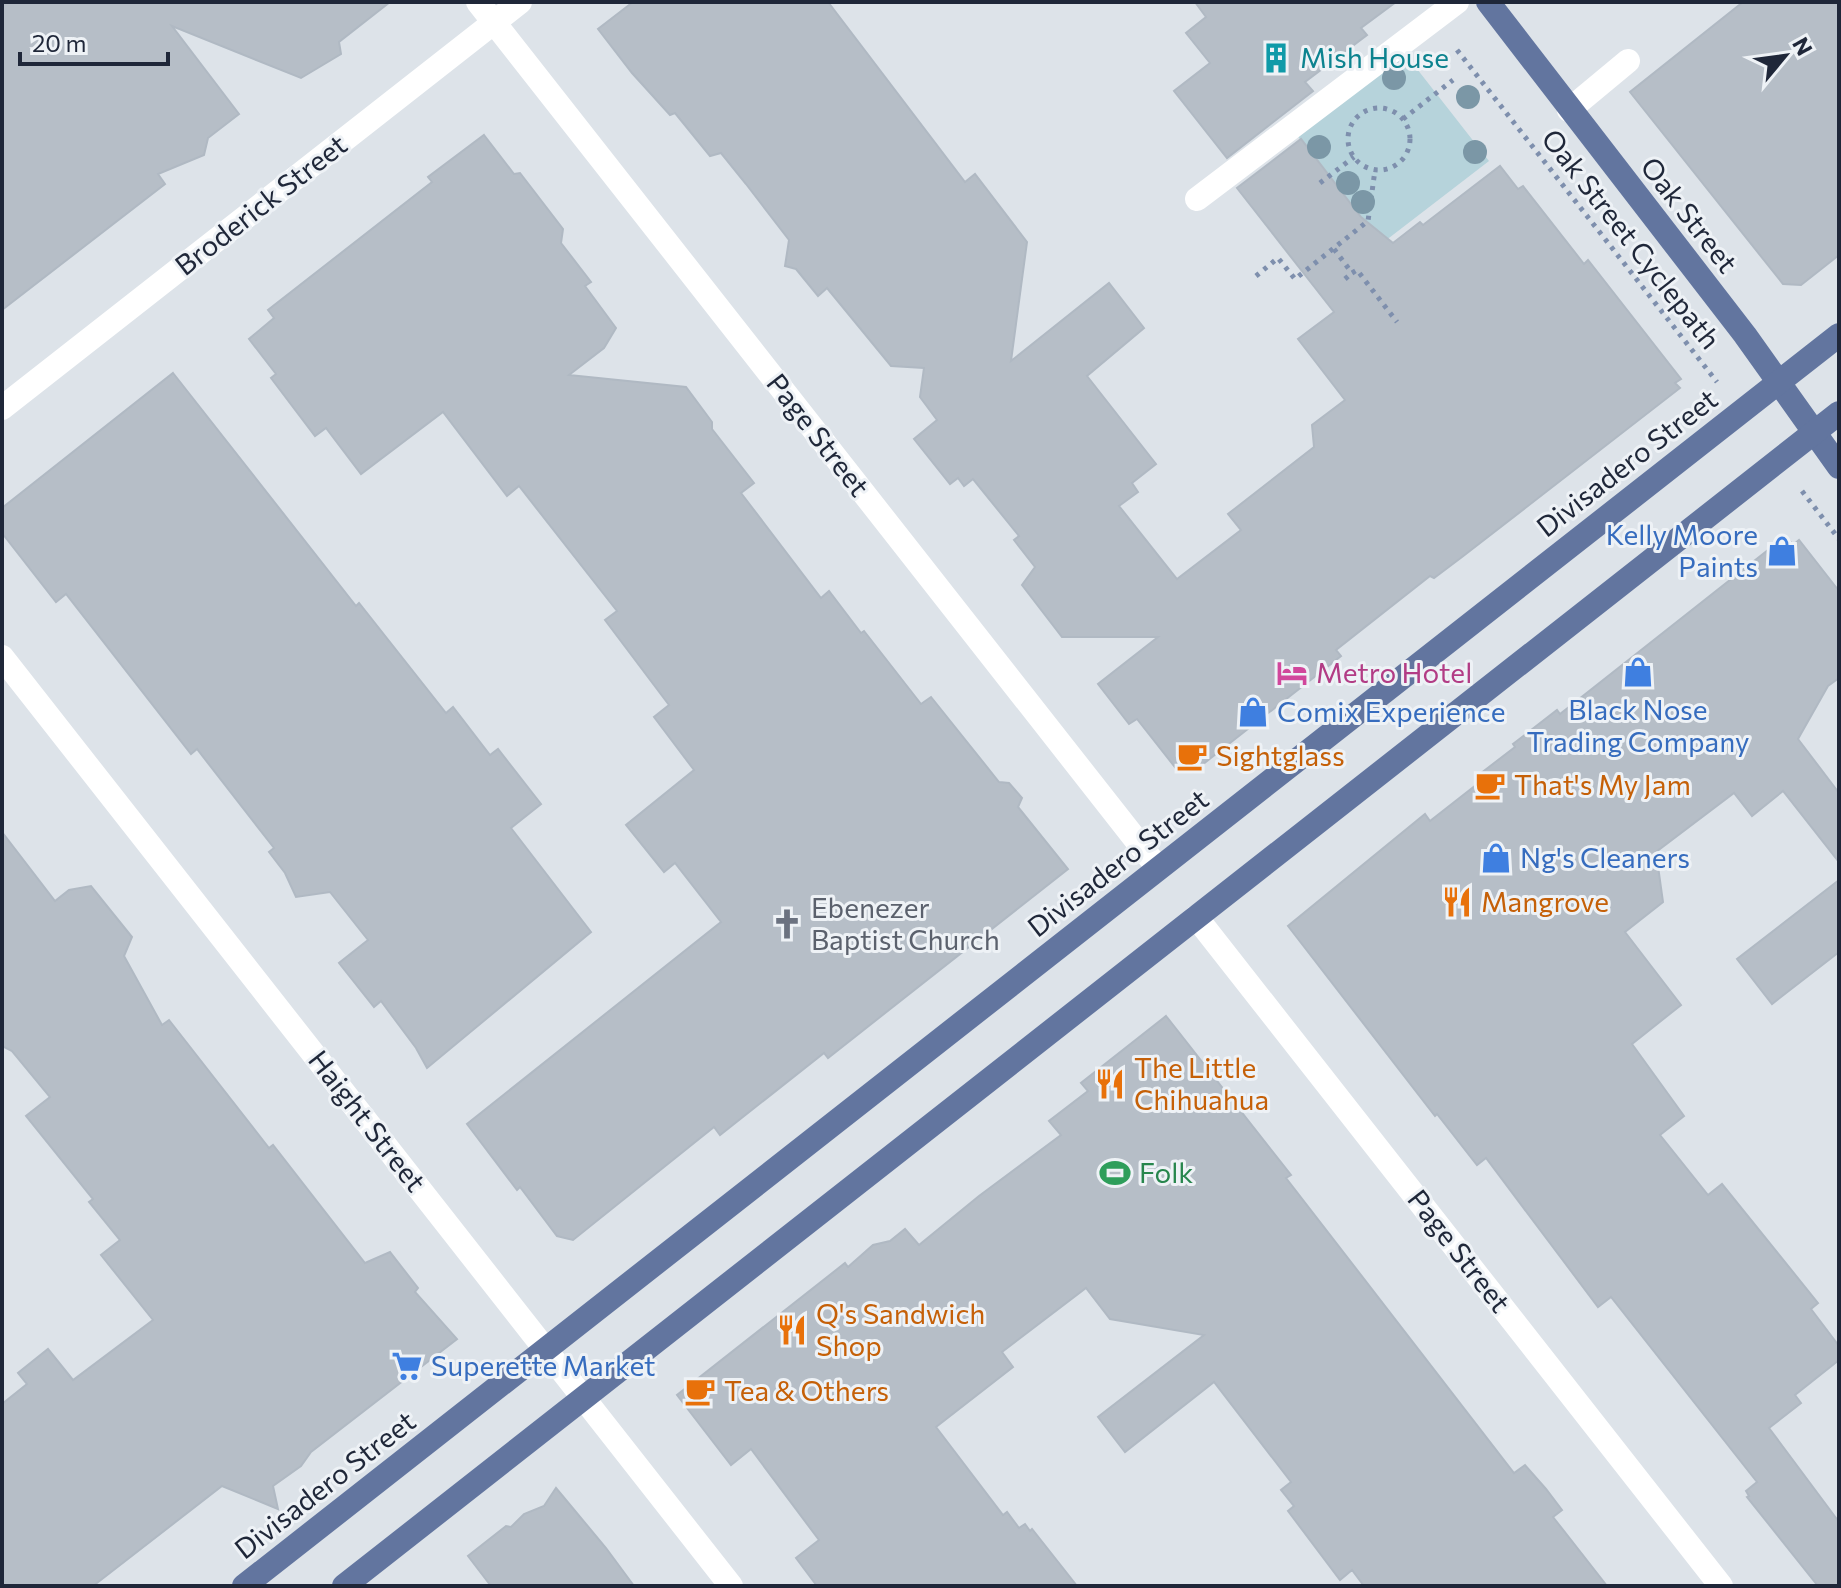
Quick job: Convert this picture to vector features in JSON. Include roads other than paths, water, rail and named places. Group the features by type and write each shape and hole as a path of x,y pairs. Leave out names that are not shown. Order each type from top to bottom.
{"main road":[{"name":"Oak Street","path":"1488,2 1779,382 1839,467"},
{"name":"Divisadero Street","path":"244,1586 1839,335"},
{"path":"344,1586 1839,413"}],"street":[{"name":"Page Street","path":"478,2 1158,868"},
{"name":"Broderick Street","path":"2,408 520,2"},
{"path":"1197,199 1457,2"},
{"path":"1569,110 1628,61"},
{"name":"Haight Street","path":"2,657 731,1586"},
{"name":"Page Street","path":"1196,917 1721,1586"}],"place":[{"name":"Mish House","path":"1276,58"},
{"name":"Kelly Moore Paints","path":"1782,551"},
{"name":"Black Nose Trading Company","path":"1638,672"},
{"name":"Metro Hotel","path":"1292,673"},
{"name":"Comix Experience","path":"1253,712"},
{"name":"Sightglass","path":"1192,756"},
{"name":"That's My Jam","path":"1490,785"},
{"name":"Ng's Cleaners","path":"1496,858"},
{"name":"Mangrove","path":"1457,902"},
{"name":"Ebenezer Baptist Church","path":"787,924"},
{"name":"The Little Chihuahua","path":"1110,1084"},
{"name":"Folk","path":"1115,1173"},
{"name":"Q's Sandwich Shop","path":"792,1330"},
{"name":"Superette Market","path":"407,1366"},
{"name":"Tea & Others","path":"700,1391"}]}
